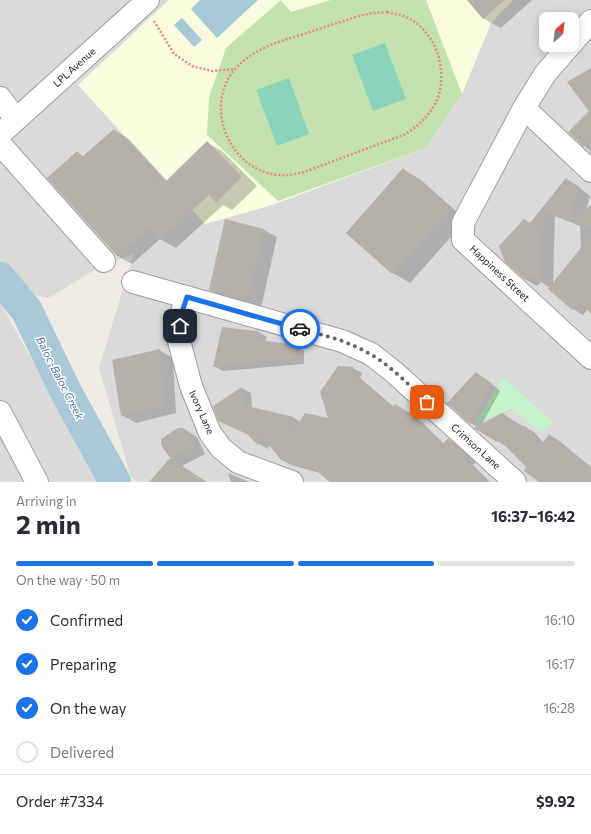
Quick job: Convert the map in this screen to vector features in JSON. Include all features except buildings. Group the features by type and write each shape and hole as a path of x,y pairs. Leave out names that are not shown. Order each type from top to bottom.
{"street":[{"name":"LPL Avenue","path":"0,134 146,2"},
{"path":"579,35 591,21"},
{"name":"Happiness Street","path":"564,52 545,74 524,108 462,223 463,240 591,358"},
{"path":"0,98 16,119"},
{"path":"524,108 591,171"},
{"path":"0,144 104,261"},
{"name":"Crimson Lane","path":"133,282 342,341 371,354 394,372 515,482"},
{"name":"Ivory Lane","path":"187,297 181,315 178,337 190,386 210,433 221,448 238,462 292,482"},
{"path":"3,426 37,482"}],"path":[{"path":"146,2 174,54 192,66 212,71 235,69 245,59 268,45 359,16 373,12 387,12 400,15 411,20 431,39 441,65 441,78 439,92 434,105 427,116 406,134 290,176 263,172 250,165 231,146 225,134 221,120 221,107 225,87 235,69"}],"shaded area":[{"path":"0,0 591,0 591,482 136,482 131,477 99,368 134,253 96,269 49,298 34,295 0,271"},
{"path":"169,0 513,0 491,23 462,94 426,148 269,206 205,224 78,85"},
{"path":"0,303 35,365 54,379 104,468 110,482 0,482"}],"green space":[{"path":"281,0 291,12 331,0 426,0 462,94 426,148 278,201 207,135 209,97 226,48"},
{"path":"385,43 406,99 373,111 352,55"},
{"path":"289,78 309,134 277,146 256,90"},
{"path":"503,377 553,423 541,432 511,409 475,423"}],"water":[{"path":"200,0 258,0 217,38 191,9"},
{"path":"182,18 202,40 194,47 174,25"}],"waterway":[{"name":"Baloc-Baloc Creek","path":"0,278 27,311 65,390 115,482"}],"way so far":[{"path":"300,329 342,341 371,354 394,372 427,402"}],"route":[{"path":"180,326 181,315 187,297 300,329"}]}
